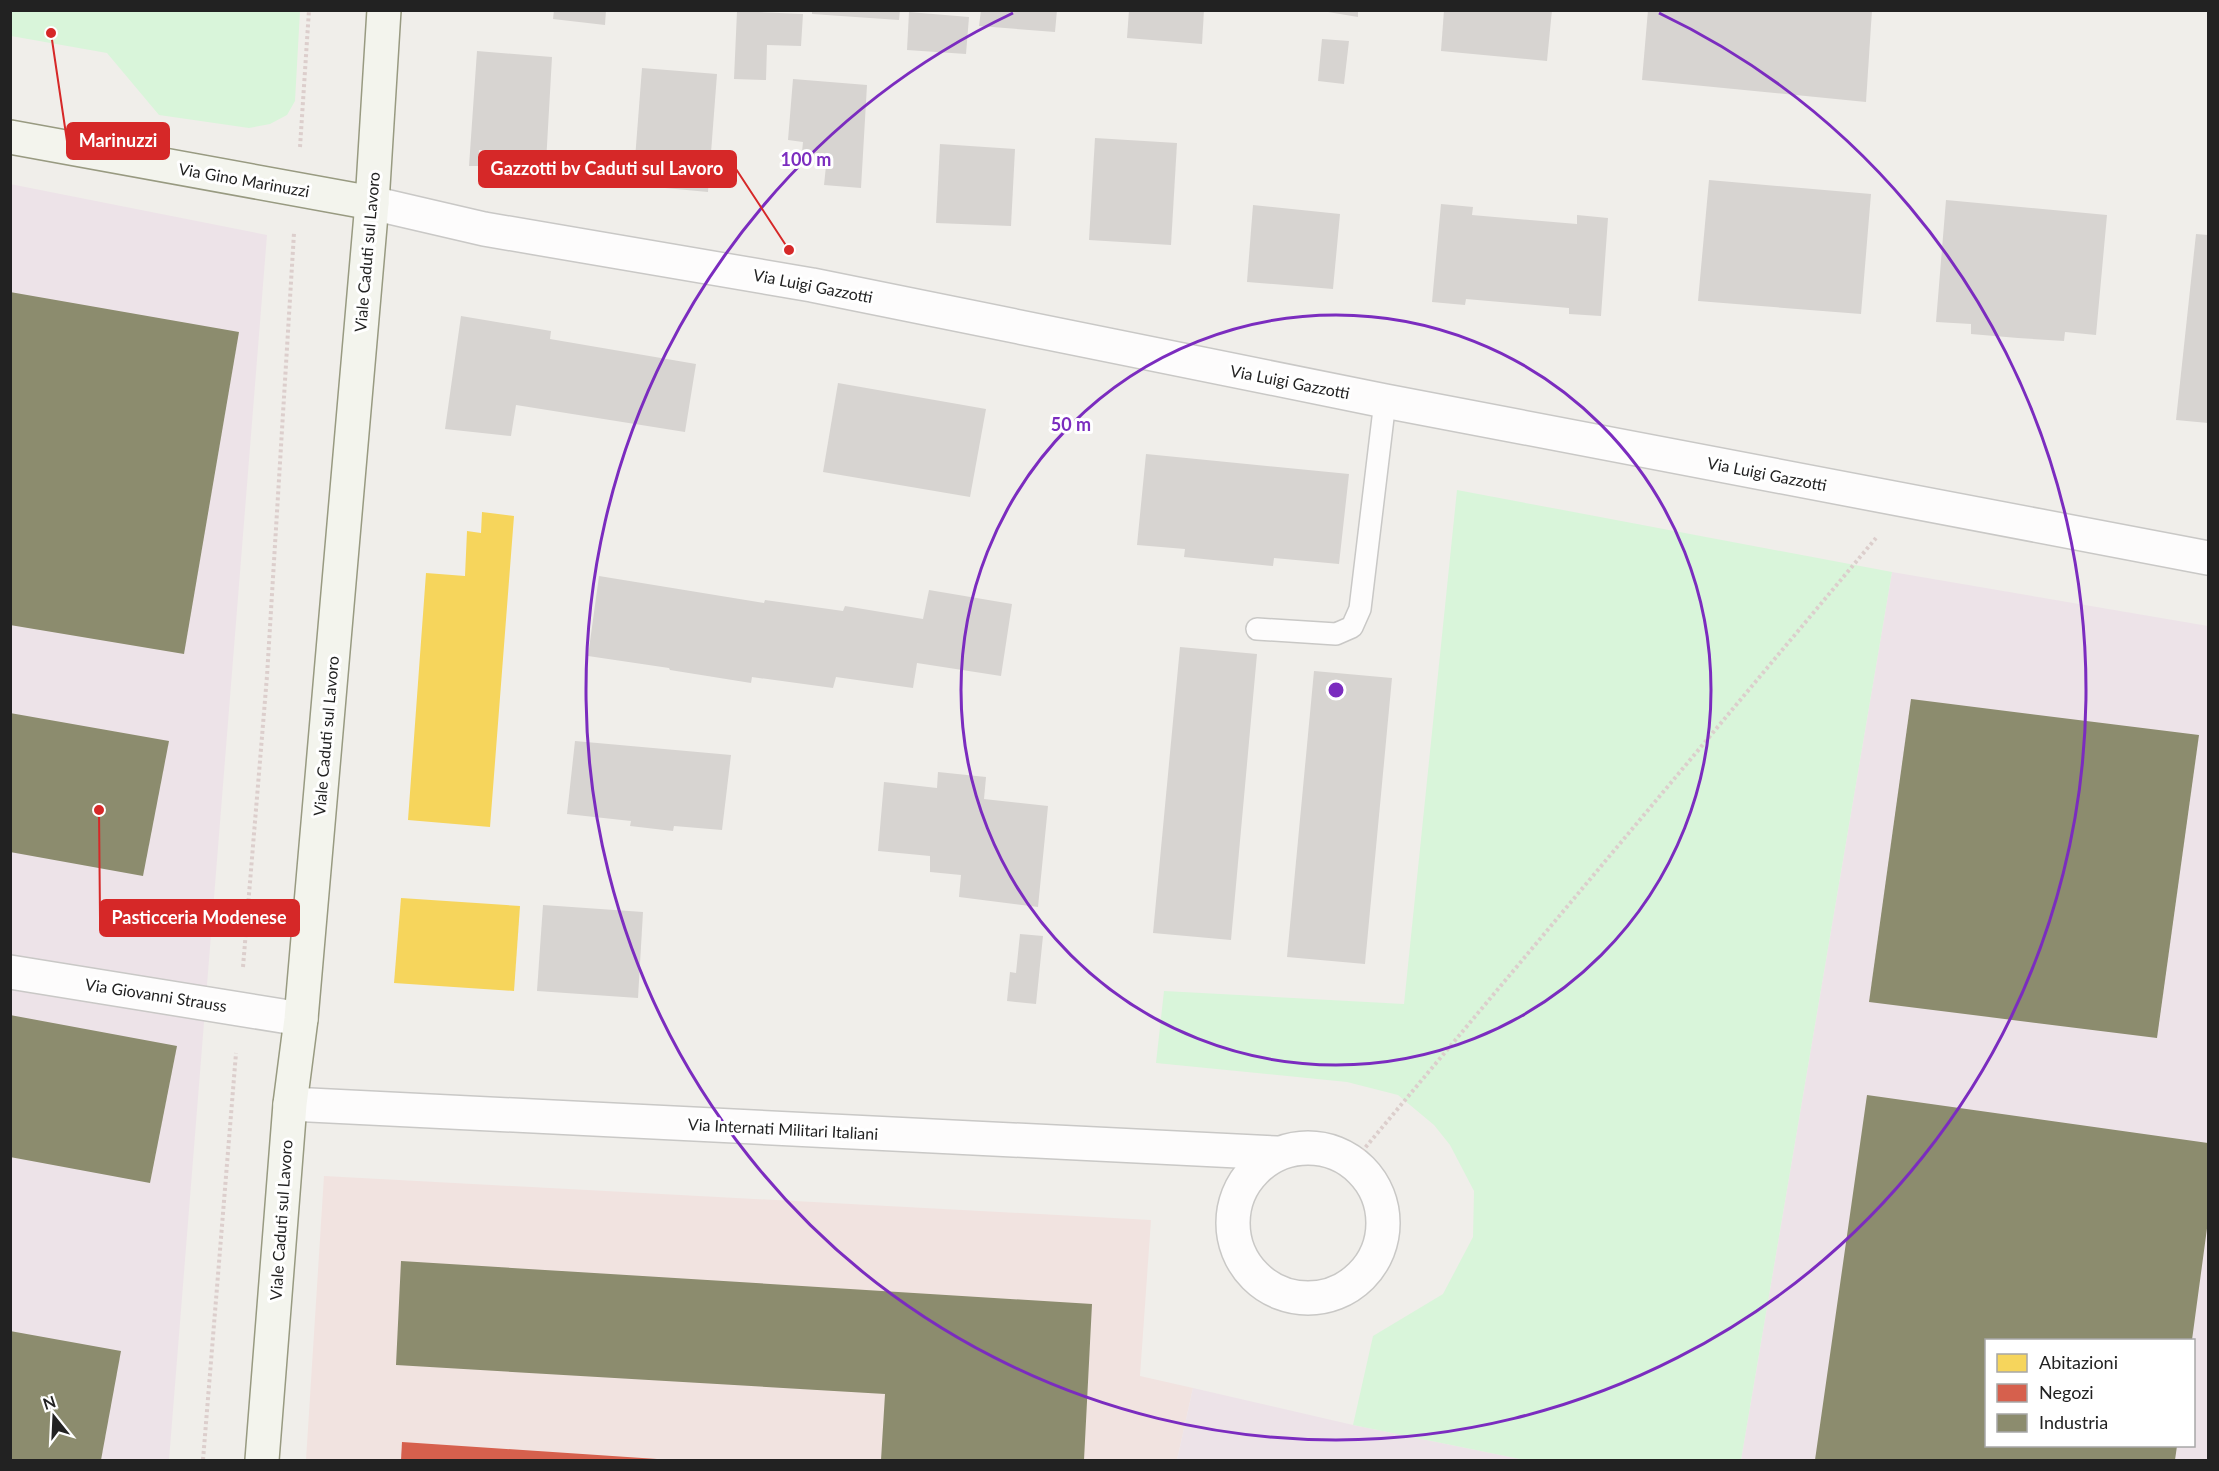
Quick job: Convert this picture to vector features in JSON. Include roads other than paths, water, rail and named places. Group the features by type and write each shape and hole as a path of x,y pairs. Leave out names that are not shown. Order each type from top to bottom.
{"street":[{"name":"Viale Caduti sul Lavoro","path":"262,1461 290,1104 301,1019 372,203 384,10"},
{"name":"Via Gino Marinuzzi","path":"10,136 372,203"},
{"name":"Via Luigi Gazzotti","path":"372,203 484,228 823,287 1385,401 2208,558"},
{"name":"Via Giovanni Strauss","path":"10,972 301,1019"},
{"name":"Via Internati Militari Italiani","path":"290,1104 1276,1153 1308,1146 1354,1161 1383,1203 1382,1243 1369,1270 1337,1293 1292,1297 1263,1284 1238,1253 1232,1211 1243,1182 1276,1153"}],"lane":[{"path":"1257,629 1336,634 1352,627 1360,609 1385,401"}],"place":[{"name":"Marinuzzi","path":"51,33"},
{"name":"Gazzotti bv Caduti sul Lavoro","path":"789,250"},
{"name":"Pasticceria Modenese","path":"99,810"}]}
